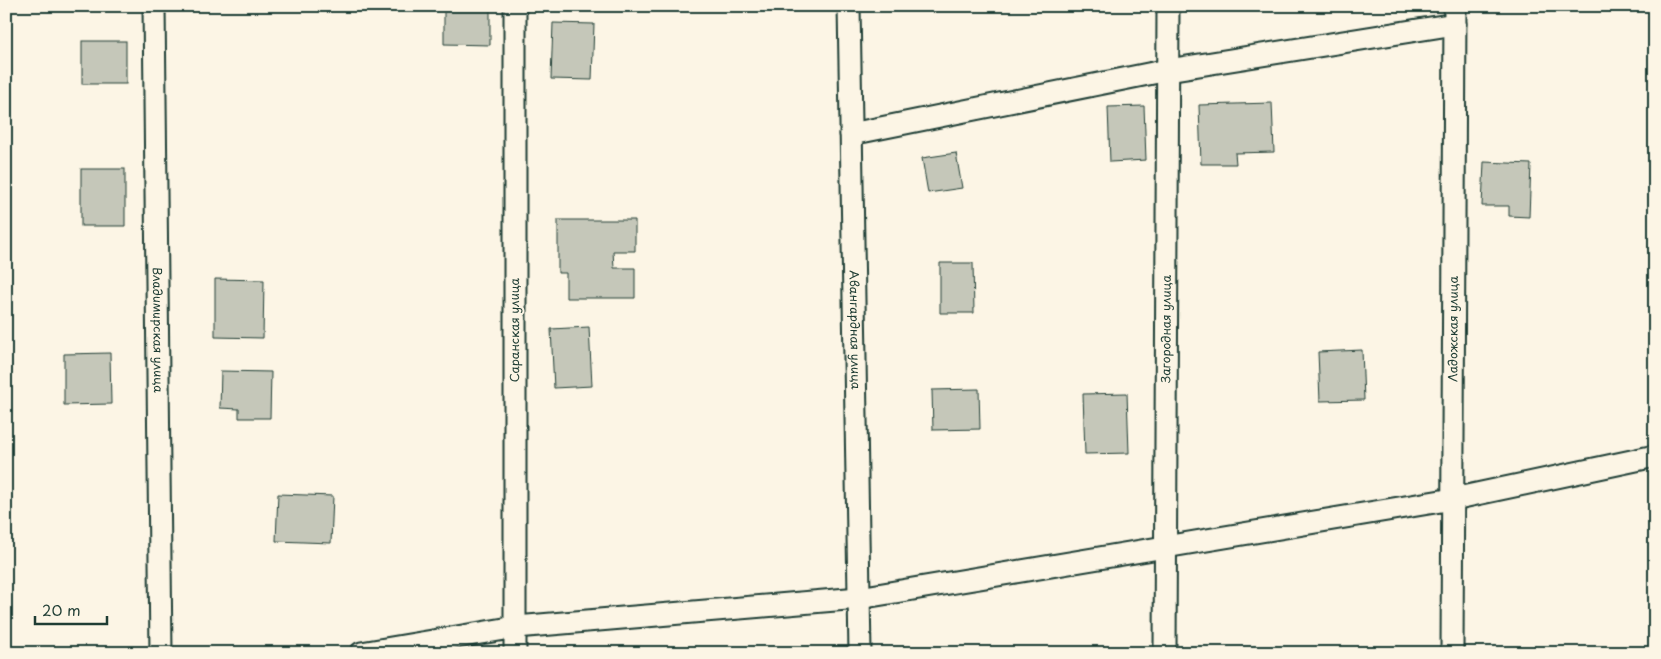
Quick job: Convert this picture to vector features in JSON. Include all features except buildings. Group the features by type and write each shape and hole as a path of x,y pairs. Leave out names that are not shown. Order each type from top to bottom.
{"street":[{"name":"Владимирская улица","path":"154,6 161,653"},
{"name":"Саранская улица","path":"515,6 515,653"},
{"name":"Авангардная улица","path":"849,6 860,653"},
{"name":"Загородная улица","path":"1165,653 1168,6"},
{"path":"851,134 1168,70 1455,15"},
{"name":"Ладожская улица","path":"1452,653 1455,15"},
{"path":"361,653 516,628 859,598 1453,499 1655,456"}]}
